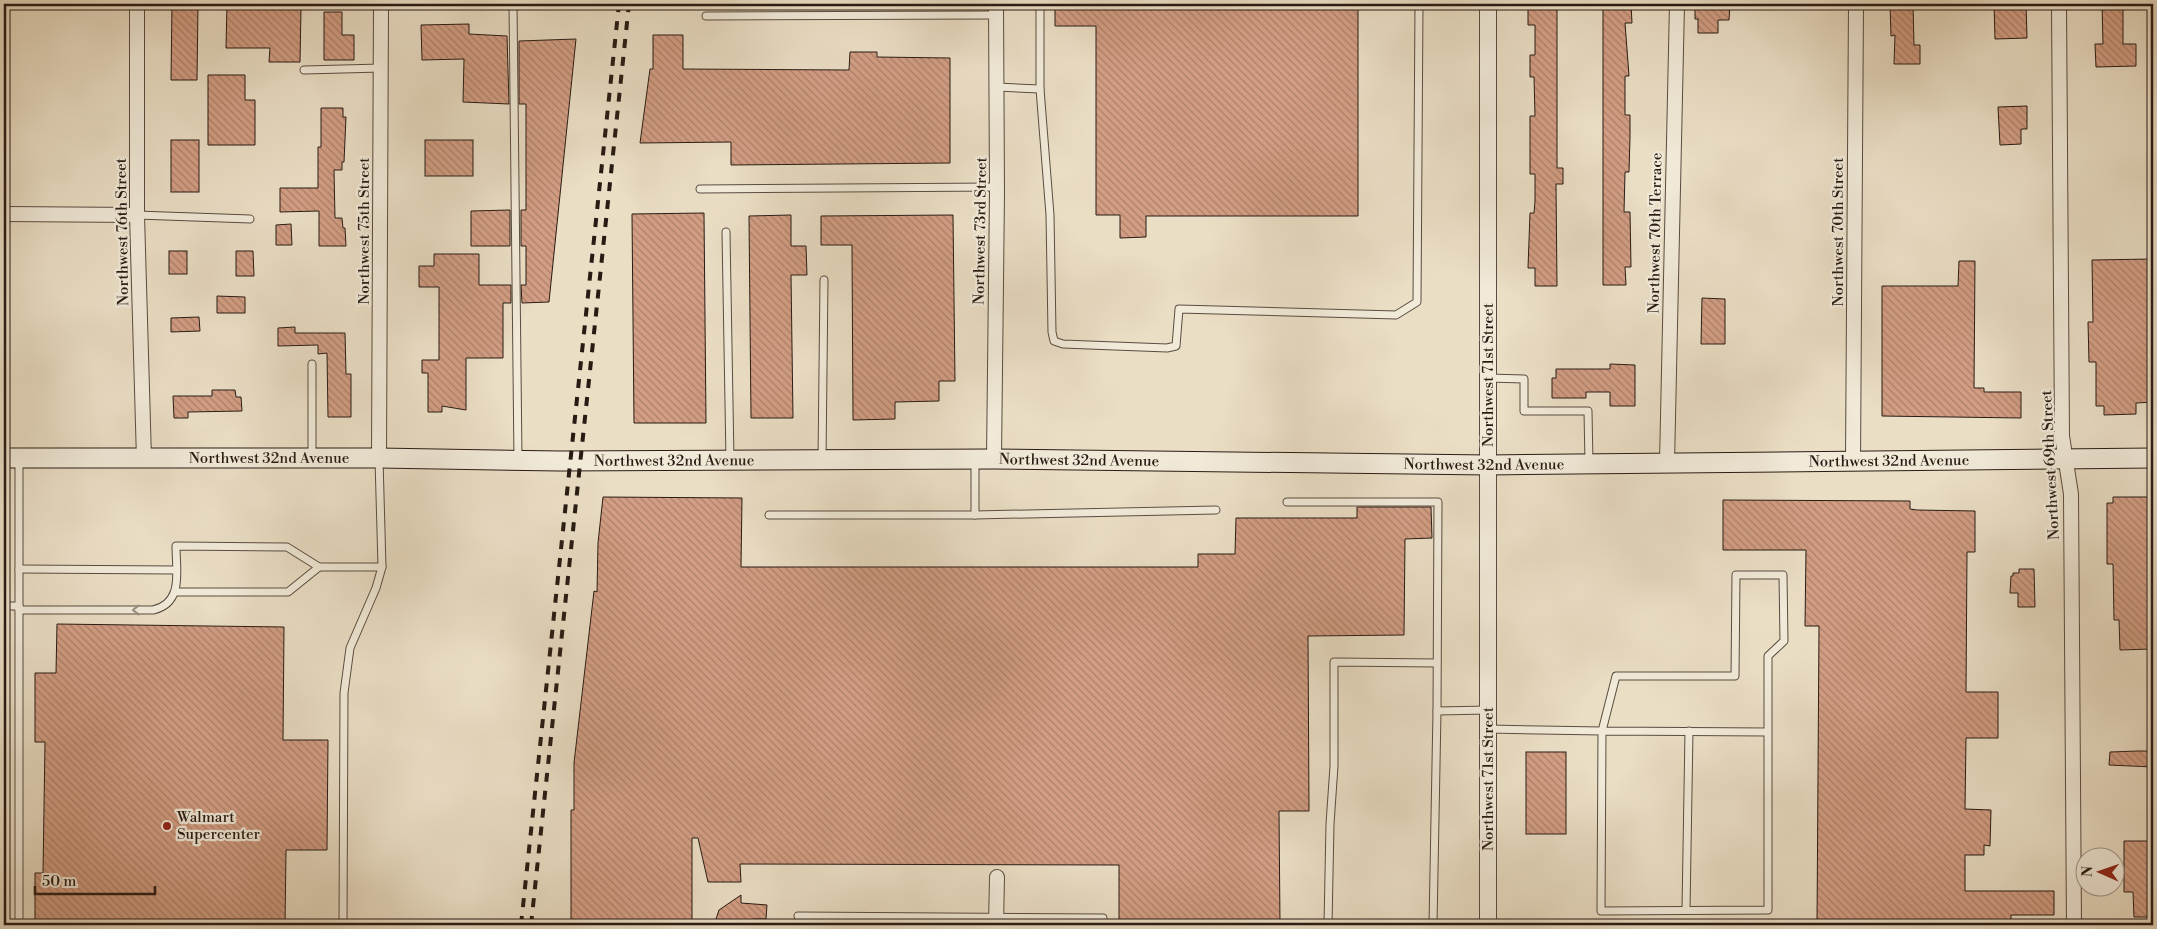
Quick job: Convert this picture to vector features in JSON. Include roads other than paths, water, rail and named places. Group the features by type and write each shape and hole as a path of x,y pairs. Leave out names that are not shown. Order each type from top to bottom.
{"main road":[{"name":"Northwest 32nd Avenue","path":"11,458 984,459 1488,465 2153,458"}],"street":[{"name":"Northwest 76th Street","path":"137,4 137,215 144,459"},
{"name":"Northwest 75th Street","path":"379,458 381,4"},
{"name":"Northwest 71st Street","path":"1488,4 1488,925"},
{"name":"Northwest 70th Terrace","path":"1667,463 1677,4"},
{"name":"Northwest 70th Street","path":"1853,461 1856,4"},
{"name":"Northwest 69th Street","path":"2059,4 2062,436 2071,494 2074,925"},
{"name":"Northwest 73rd Street","path":"984,459 997,187 996,9"},
{"path":"4,214 137,215"},
{"path":"996,921 997,877"}],"lane":[{"path":"513,4 518,304 518,460"},
{"path":"1040,4 1040,89 1050,215 1052,332 1054,341 1063,344 1167,348 1176,346 1179,309 1396,315 1417,302 1419,4"},
{"path":"706,16 996,9"},
{"path":"304,70 381,68"},
{"path":"997,87 1040,89"},
{"path":"700,190 997,187"},
{"path":"137,215 250,219"},
{"path":"726,232 730,460"},
{"path":"822,460 824,280"},
{"path":"312,364 312,459"},
{"path":"1488,378 1524,379 1524,411 1588,411 1589,464"},
{"path":"11,458 19,569 19,925"},
{"path":"343,925 344,693 350,648 376,588 382,567 379,458"},
{"path":"975,515 984,459"},
{"path":"1287,502 1438,502 1433,925"},
{"path":"769,515 975,515 1216,510"},
{"path":"4,606 19,608 153,610 168,604 176,592 176,546 287,547 319,567 382,567"},
{"path":"176,592 288,592 319,567"},
{"path":"19,569 176,570"},
{"path":"1736,575 1783,575 1784,640 1768,656 1768,732 1768,910 1601,911 1602,731 1616,676 1735,676 1736,575"},
{"path":"1328,925 1330,824 1334,766 1334,662 1437,663"},
{"path":"1437,711 1488,710"},
{"path":"1488,729 1768,732"},
{"path":"1686,910 1689,731"},
{"path":"798,916 996,921 1103,918"}],"railway":[{"path":"521,925 619,4"},
{"path":"531,925 629,4"}],"place":[{"name":"Walmart Supercenter","path":"167,826"}]}
